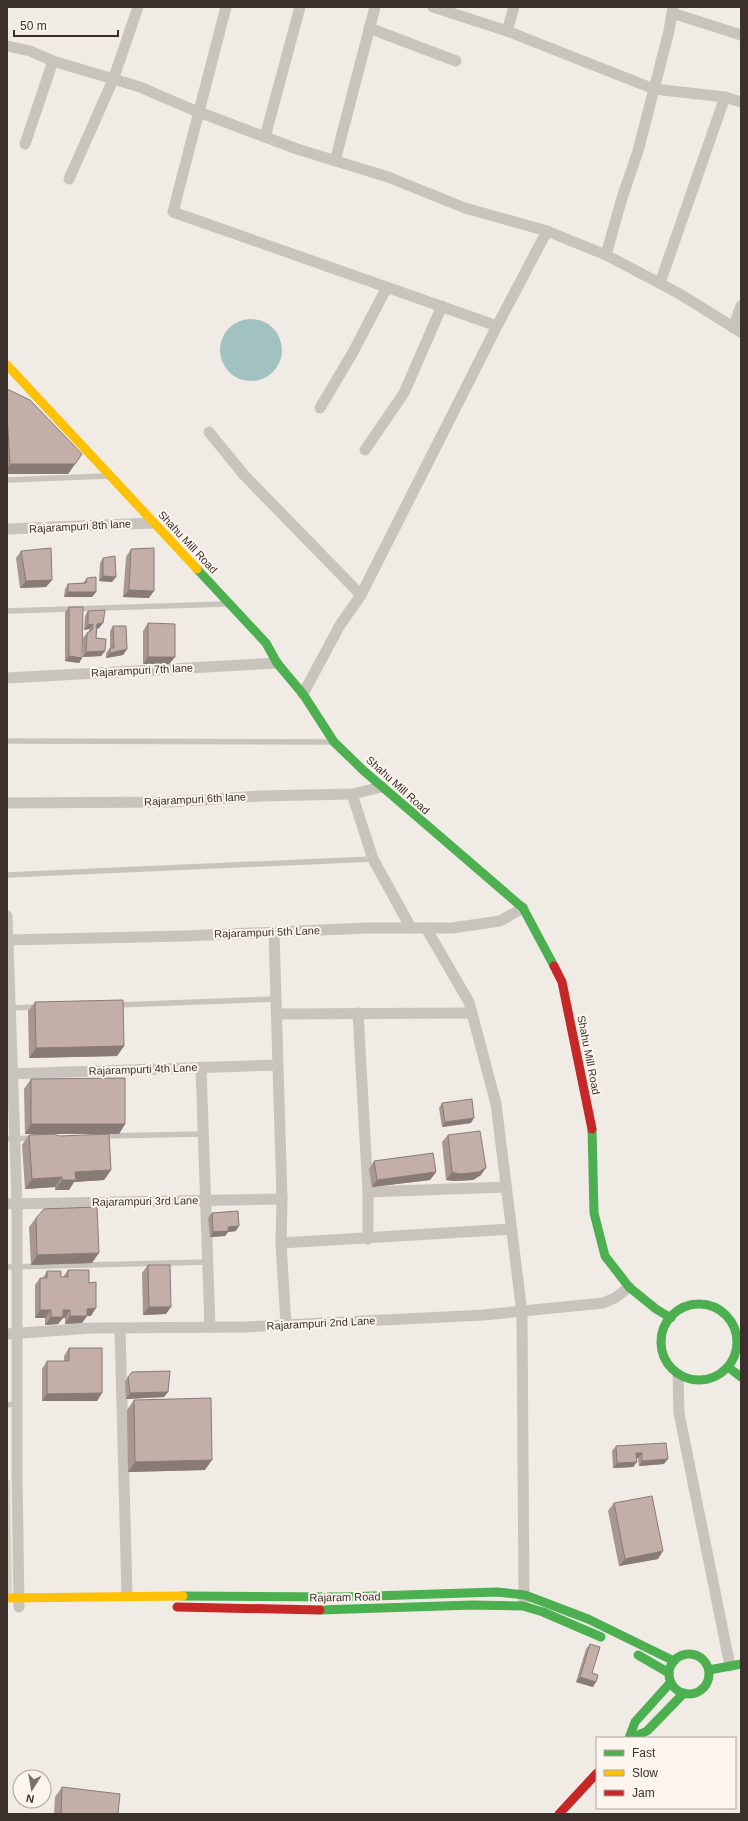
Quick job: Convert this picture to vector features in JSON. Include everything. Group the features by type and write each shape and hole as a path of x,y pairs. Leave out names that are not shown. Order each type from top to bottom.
{"main road":[{"name":"Shahu Mill Road","path":"7,365 266,643 277,663 303,694 334,742 382,787 523,908 562,982 592,1128 594,1214 605,1256 629,1287 656,1309 671,1318"},
{"path":"700,1304 712,1306 723,1312 731,1321 736,1332 737,1344 734,1356 728,1367 718,1375 706,1379 693,1379 678,1374 664,1356 662,1344 663,1331 671,1318 677,1311 688,1306 700,1304"},
{"path":"731,1321 741,1319"},
{"path":"728,1367 741,1377"},
{"path":"7,1608 22,1604 128,1596 342,1597 497,1592 588,1619 674,1661"},
{"path":"7,1598 22,1604"},
{"name":"Rajaram Road","path":"165,1607 327,1610 473,1605 524,1600 543,1612 610,1641"},
{"path":"630,1651 670,1677 678,1691 684,1693 691,1694 704,1688 708,1680 709,1670 703,1659 691,1654 678,1656 674,1661 670,1677 635,1722 630,1737"},
{"path":"709,1670 735,1665"},
{"path":"632,1737 647,1731 684,1693"},
{"path":"558,1814 596,1774"}],"street":[{"path":"70,179 113,80 138,7"},
{"path":"226,7 173,212 497,326"},
{"path":"265,137 300,7"},
{"path":"335,161 375,7"},
{"path":"507,31 514,7"},
{"path":"439,8 507,31 654,89 725,97 741,102"},
{"path":"606,255 622,198 638,150 672,10 741,35"},
{"path":"369,28 456,61"},
{"path":"7,46 30,51 53,61 140,87 199,112 297,149 388,177 465,208 547,231 606,255 660,283 737,330 741,306"},
{"path":"25,144 53,61"},
{"path":"660,283 725,97"},
{"path":"303,694 340,625 361,595 497,326 547,231"},
{"path":"320,408 387,287"},
{"path":"365,450 404,393 442,306"},
{"path":"210,432 244,475 361,595"},
{"name":"Rajarampuri 8th lane","path":"7,529 153,523"},
{"name":"Rajarampuri 7th lane","path":"7,678 277,663"},
{"name":"Rajarampuri 6th lane","path":"7,803 169,802 260,796 352,794 382,787"},
{"path":"352,794 373,859 411,928"},
{"name":"Rajarampuri 5th Lane","path":"8,940 367,928 452,928 500,921 523,908"},
{"path":"7,916 12,1204 12,1472 22,1604"},
{"path":"426,928 469,1002 496,1104 522,1312 524,1600"},
{"path":"274,932 282,1199 281,1243 286,1325"},
{"path":"277,1014 472,1013"},
{"path":"358,1014 368,1192 368,1238"},
{"name":"Rajarampurti 4th Lane","path":"10,1074 278,1065"},
{"path":"201,1067 210,1327"},
{"path":"368,1192 506,1186"},
{"name":"Rajarampuri 3rd Lane","path":"12,1204 282,1199"},
{"path":"281,1243 512,1230"},
{"name":"Rajarampuri 2nd Lane","path":"12,1334 120,1328 286,1325 522,1312 603,1303 615,1298 629,1287"},
{"path":"120,1328 128,1596"},
{"path":"678,1374 679,1413 735,1665"}],"lane":[{"path":"7,480 110,476"},
{"path":"7,611 230,604"},
{"path":"7,741 334,742"},
{"path":"7,875 373,859"},
{"path":"112,1005 276,1000"},
{"path":"9,1008 50,1007"},
{"path":"93,1136 203,1134"},
{"path":"11,1139 38,1138"},
{"path":"12,1266 208,1262"}],"green space":[{"path":"7,1480 10,1480 12,1595 7,1595"}],"water":[{"path":"251,319 268,324 273,328 277,333 282,350 277,367 273,372 268,376 251,381 234,376 229,372 225,367 220,350 225,333 229,328 234,324"}],"building":[{"path":"7,389 30,400 82,454 75,464 10,464"},
{"path":"51,548 52,580 26,581 21,551"},
{"path":"154,548 154,591 129,590 131,549"},
{"path":"115,556 116,577 103,576 103,558"},
{"path":"96,577 96,592 68,592 68,584 86,583 87,578"},
{"path":"69,607 83,607 82,658 69,656"},
{"path":"105,610 103,623 97,624 96,638 106,639 105,651 86,652 87,633 92,630 93,624 88,625 88,611"},
{"path":"148,623 175,624 175,657 148,657"},
{"path":"113,626 126,626 127,649 110,653 110,648 114,648"},
{"path":"123,1000 124,1046 36,1048 35,1002"},
{"path":"125,1078 125,1124 31,1124 31,1079"},
{"path":"472,1099 474,1118 445,1122 442,1103"},
{"path":"480,1131 486,1168 479,1172 460,1174 452,1172 448,1135"},
{"path":"53,1134 60,1136 109,1134 111,1170 75,1172 76,1180 62,1180 62,1177 32,1179 29,1135"},
{"path":"433,1153 436,1172 377,1180 374,1161"},
{"path":"97,1207 99,1253 37,1255 36,1218 44,1209"},
{"path":"238,1211 239,1226 228,1227 229,1231 213,1232 212,1213"},
{"path":"148,1265 170,1265 171,1307 149,1307"},
{"path":"68,1270 89,1270 89,1283 96,1282 96,1308 87,1309 87,1316 70,1316 70,1310 63,1310 63,1317 51,1317 51,1310 40,1310 40,1278 47,1278 47,1271 61,1271 61,1277 68,1277"},
{"path":"69,1348 102,1348 102,1393 47,1394 47,1361 69,1361"},
{"path":"170,1371 168,1392 130,1393 128,1377 132,1372"},
{"path":"211,1398 212,1460 135,1462 134,1400"},
{"path":"666,1443 668,1459 642,1461 642,1453 636,1453 637,1462 617,1463 616,1446"},
{"path":"652,1496 663,1551 625,1559 614,1503"},
{"path":"590,1644 600,1647 592,1673 598,1675 596,1682 580,1677"},
{"path":"62,1787 120,1794 118,1814 61,1814"}],"traffic: fast":[{"path":"197,569 266,643 277,663 303,694 334,742 364,771 523,908 554,966"},
{"path":"592,1129 594,1213 605,1256 629,1287 656,1309 671,1318"},
{"path":"699,1304 713,1307 726,1315 734,1328 737,1342 734,1356 726,1369 713,1377 699,1380 685,1377 672,1369 664,1356 661,1342 664,1328 672,1315 685,1307 699,1304"},
{"path":"728,1367 741,1377"},
{"path":"183,1596 342,1597 497,1592 525,1595 588,1619 674,1661"},
{"path":"320,1610 473,1605 523,1606 543,1612 601,1637"},
{"path":"693,1654 700,1657 706,1663 709,1674 708,1682 700,1691 693,1694 685,1694 678,1691 670,1682 669,1670 672,1663 681,1655 693,1654"},
{"path":"638,1655 669,1673"},
{"path":"709,1670 741,1664"},
{"path":"629,1737 635,1722 671,1682"},
{"path":"633,1737 647,1731 684,1693"}],"traffic: slow":[{"path":"7,365 197,569"},
{"path":"7,1598 183,1596"}],"traffic: jam":[{"path":"554,966 562,982 592,1129"},
{"path":"177,1607 320,1610"},
{"path":"559,1814 596,1774"}]}
